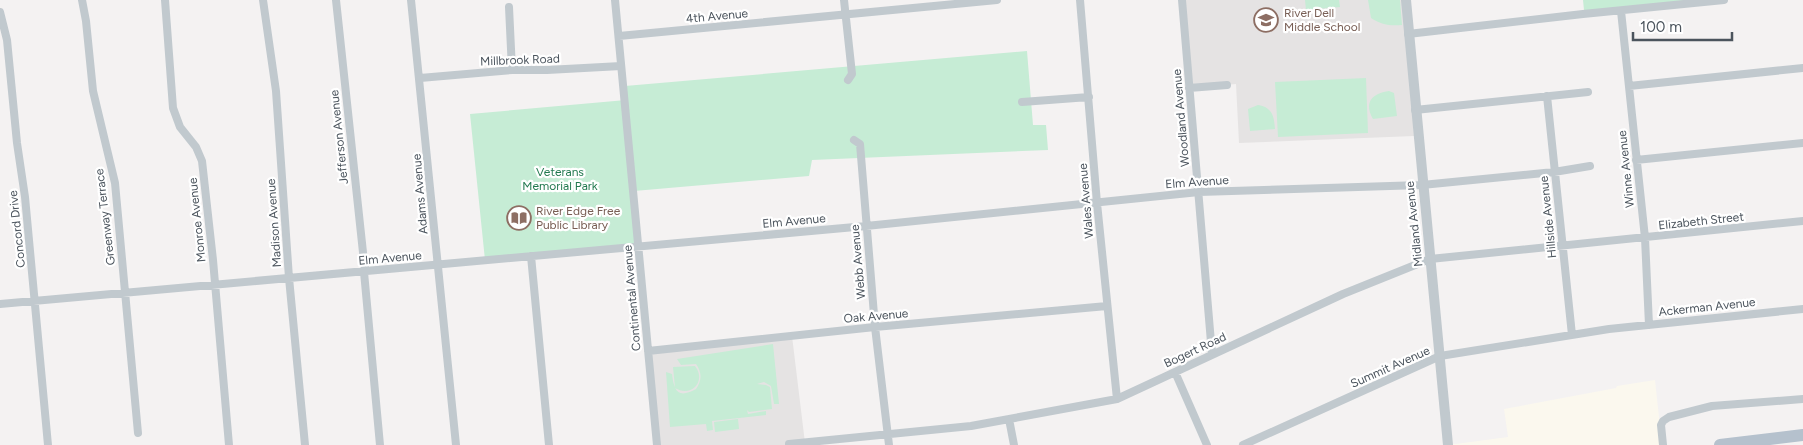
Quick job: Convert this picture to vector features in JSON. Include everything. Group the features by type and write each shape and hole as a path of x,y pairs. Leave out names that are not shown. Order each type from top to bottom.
{"main road":[{"path":"1720,445 1803,435"}],"street":[{"name":"Greenway Terrace","path":"82,0 93,91 114,184 138,433"},
{"name":"Monroe Avenue","path":"165,0 173,108 180,127 196,148 202,161 229,445"},
{"name":"Madison Avenue","path":"263,0 276,91 289,278 305,445"},
{"name":"Jefferson Avenue","path":"336,0 365,272 380,445"},
{"name":"Adams Avenue","path":"411,0 456,445"},
{"name":"Continental Avenue","path":"615,0 657,445"},
{"path":"844,0 852,74 848,80"},
{"name":"4th Avenue","path":"619,36 997,0"},
{"name":"Wales Avenue","path":"1080,0 1097,203 1117,399"},
{"name":"Woodland Avenue","path":"1182,0 1212,354"},
{"name":"Midland Avenue","path":"1406,0 1448,445"},
{"path":"1408,34 1724,0"},
{"path":"509,7 512,70"},
{"name":"Winne Avenue","path":"1621,11 1645,238 1650,325"},
{"name":"Concord Drive","path":"0,12 7,40 35,301 48,445"},
{"name":"Millbrook Road","path":"420,78 512,70 622,66"},
{"path":"1629,86 1803,68"},
{"path":"1189,88 1227,84"},
{"path":"1415,110 1588,92"},
{"name":"Hillside Avenue","path":"1547,96 1572,335"},
{"path":"1022,102 1089,97"},
{"name":"Webb Avenue","path":"854,140 860,144 875,327 888,445"},
{"path":"1636,160 1803,143"},
{"name":"Elm Avenue","path":"0,304 365,272 638,245 866,226 1199,192 1422,184 1554,172 1590,166"},
{"name":"Elizabeth Street","path":"1601,242 1803,221"},
{"name":"Bogert Road","path":"789,444 972,426 1117,399 1343,294 1430,259 1601,242"},
{"path":"532,256 549,445"},
{"name":"Oak Avenue","path":"648,351 875,327 1107,306"},
{"name":"Ackerman Avenue","path":"1614,329 1803,309"},
{"name":"Summit Avenue","path":"1243,445 1440,356 1614,329"},
{"path":"1175,372 1208,445"},
{"path":"1663,445 1661,425 1669,417 1712,406 1803,399"},
{"path":"1009,419 1014,445"}],"shaded area":[{"path":"1182,0 1405,0 1414,136 1239,143 1236,84 1189,88"},
{"path":"792,336 805,443 789,445 657,445 648,351"},
{"path":"1655,380 1662,445 1448,445 1508,437 1504,409"}],"green space":[{"path":"1305,0 1339,0 1340,7 1306,10"},
{"path":"1368,0 1400,0 1402,25 1386,24 1371,18"},
{"path":"1583,0 1724,0 1621,11 1584,10"},
{"name":"Veterans Memorial Park","path":"1027,51 1033,125 1046,125 1048,150 812,160 809,176 634,191 639,245 485,260 470,114 626,100 625,86"},
{"path":"1366,78 1368,133 1278,137 1275,82"},
{"path":"1389,91 1394,93 1397,116 1373,119 1369,108 1371,99 1378,94"},
{"path":"1258,105 1269,110 1274,120 1275,129 1250,131 1248,109"},
{"path":"773,344 779,404 774,404 771,386 764,382 757,384 770,387 772,409 749,412 747,410 748,414 766,411 766,415 712,421 713,430 707,431 706,424 670,427 666,372 672,374 674,385 678,392 681,393 696,389 700,380 700,373 696,364 681,365 677,359"},
{"path":"695,366 699,377 696,386 687,391 675,388 673,367"},
{"path":"738,419 739,429 715,432 714,422"}],"place":[{"name":"River Dell Middle School","path":"1266,20"},
{"name":"River Edge Free Public Library","path":"519,218"}]}
